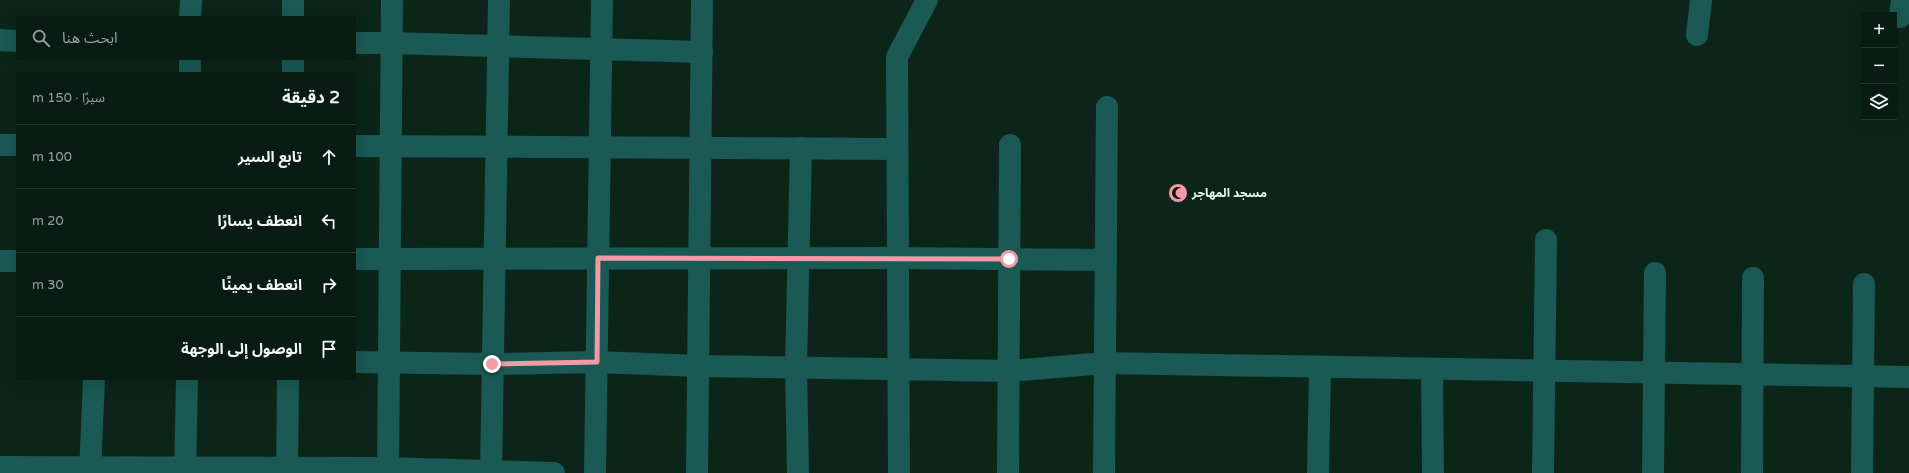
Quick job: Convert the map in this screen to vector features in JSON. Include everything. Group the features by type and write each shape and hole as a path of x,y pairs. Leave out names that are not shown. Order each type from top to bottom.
{"street":[{"path":"190,16 191,0"},
{"path":"293,16 294,0"},
{"path":"388,471 392,0"},
{"path":"491,472 499,0"},
{"path":"595,473 602,0"},
{"path":"697,473 702,0"},
{"path":"899,473 897,57 927,0"},
{"path":"1697,35 1701,0"},
{"path":"0,40 16,42"},
{"path":"356,43 702,52"},
{"path":"190,60 190,72"},
{"path":"293,60 293,72"},
{"path":"1104,473 1107,108"},
{"path":"0,145 16,145"},
{"path":"1008,473 1010,371 1010,145"},
{"path":"356,146 897,149"},
{"path":"798,473 796,367 801,148"},
{"path":"1543,473 1546,240"},
{"path":"356,259 898,258 1106,260"},
{"path":"0,261 16,260"},
{"path":"1653,473 1655,273"},
{"path":"1752,473 1753,278"},
{"path":"1862,473 1864,284"},
{"path":"356,362 492,364 597,362 699,366 1010,371 1105,363 1320,368 1909,377"},
{"path":"1318,473 1320,368"},
{"path":"1432,369 1433,473"},
{"path":"90,470 94,380"},
{"path":"185,470 187,380"},
{"path":"287,470 288,380"},
{"path":"0,467 90,470 287,470 554,473"}],"place":[{"name":"مسجد المهاجر","path":"1178,193"}],"route":[{"path":"492,364 597,362 598,258 1009,259"}]}
